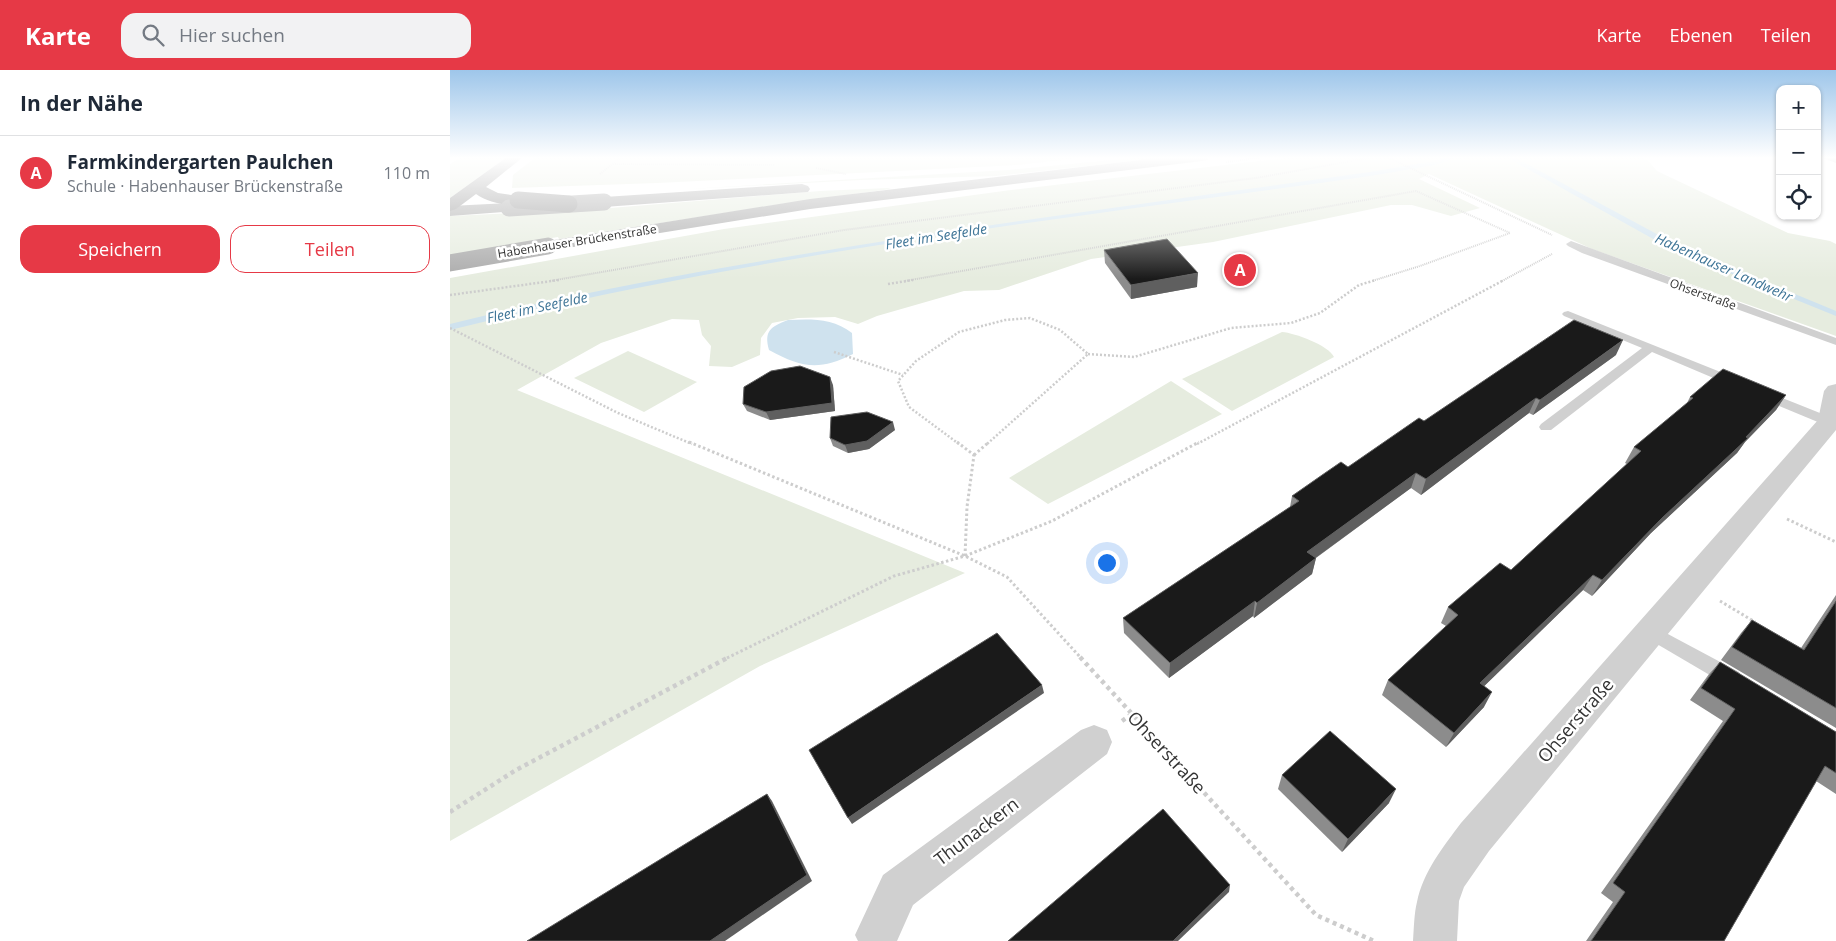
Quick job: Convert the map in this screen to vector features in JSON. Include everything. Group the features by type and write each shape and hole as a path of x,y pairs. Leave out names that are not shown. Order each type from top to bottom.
{"highway":[{"path":"450,206 461,198"},
{"path":"492,198 514,204"}],"main road":[{"name":"Habenhauser Brückenstraße","path":"450,211 514,204 569,204 668,198"},
{"name":"Habenhauser Brückenstraße","path":"450,263 810,204 861,198"}],"street":[{"name":"Ohserstraße","path":"1435,941 1438,901 1448,875 1475,837 1759,505 1833,406"},
{"name":"Thunackern","path":"876,939 898,890 1094,742"}],"lane":[{"name":"Ohserstraße","path":"1571,244 1585,251 1836,342"},
{"path":"1568,314 1650,348 1833,406"},
{"path":"1546,427 1650,348"},
{"path":"1651,632 1747,687"}],"path":[{"path":"450,296 578,277 844,230 1100,198"},
{"path":"888,284 1378,198"},
{"path":"974,455 909,407 898,381 916,361 959,332 1005,320 1030,318 1060,330 1088,354 1134,357 1232,328 1291,323 1320,313 1359,285 1420,266 1510,233 1431,198"},
{"path":"1474,198 1571,244"},
{"path":"450,812 516,770 740,651 894,576 965,556 1052,520 1571,244"},
{"name":"Ohserstraße","path":"450,328 618,413 965,556 1007,577 1316,915 1374,941"},
{"path":"834,352 903,375"},
{"path":"965,556 967,506 974,455 1088,354"},
{"path":"1759,505 1836,542"},
{"path":"1691,585 1759,624"}],"shaded area":[{"path":"738,198 827,198 559,239 558,237 450,255 450,216 598,209"},
{"path":"955,198 1458,198 1480,208 1451,216 1412,205 1391,205 1213,242 1091,259 999,290 964,291 877,316 858,324 835,317 798,318 772,323 761,338 760,355 732,367 709,366 711,346 702,335 699,320 672,319 601,343 517,390 965,573 760,666 450,841 450,278 724,229"},
{"path":"1480,198 1713,198 1788,233 1830,241 1836,244 1836,336 1592,249"},
{"path":"1282,332 1303,337 1318,344 1334,357 1232,411 1182,379"},
{"path":"628,351 697,382 644,412 574,378"},
{"path":"1171,381 1222,414 1048,504 1009,478"}],"water":[{"path":"788,320 822,320 845,328 852,333 853,354 830,363 811,365 791,361 769,350 767,338 770,330"}],"building":[{"path":"1167,239 1198,273 1131,285 1104,250"},
{"path":"1574,320 1623,340 1540,400 1536,398 1426,479 1416,473 1307,552 1316,558 1257,603 1255,601 1170,663 1123,618 1299,501 1292,496 1341,462 1348,467 1419,418 1424,421"},
{"path":"800,366 830,377 832,403 766,412 743,404 744,387 771,371"},
{"path":"1723,369 1786,395 1746,437 1748,438 1662,518 1602,580 1593,575 1480,683 1492,692 1454,733 1388,680 1458,615 1448,607 1500,563 1511,570 1641,451 1634,447 1693,398 1690,397"},
{"path":"867,412 893,422 867,441 845,445 830,438 831,417"},
{"path":"1836,601 1836,708 1732,647 1752,620 1804,650"},
{"path":"997,633 1042,685 848,818 809,750"},
{"path":"1720,662 1836,732 1836,773 1825,766 1724,941 1591,941 1625,892 1613,883 1735,709 1701,688"},
{"path":"1330,731 1396,789 1348,839 1282,775"},
{"path":"767,794 807,875 710,941 527,941"},
{"path":"1163,809 1230,885 1173,941 1008,941"}],"waterway":[{"name":"Fleet im Seefelde","path":"450,327 537,305 748,265 953,232 1200,198"},
{"name":"Habenhauser Landwehr","path":"1584,198 1676,248 1836,314"}],"place":[{"name":"Farmkindergarten Paulchen","path":"1240,270"}]}
